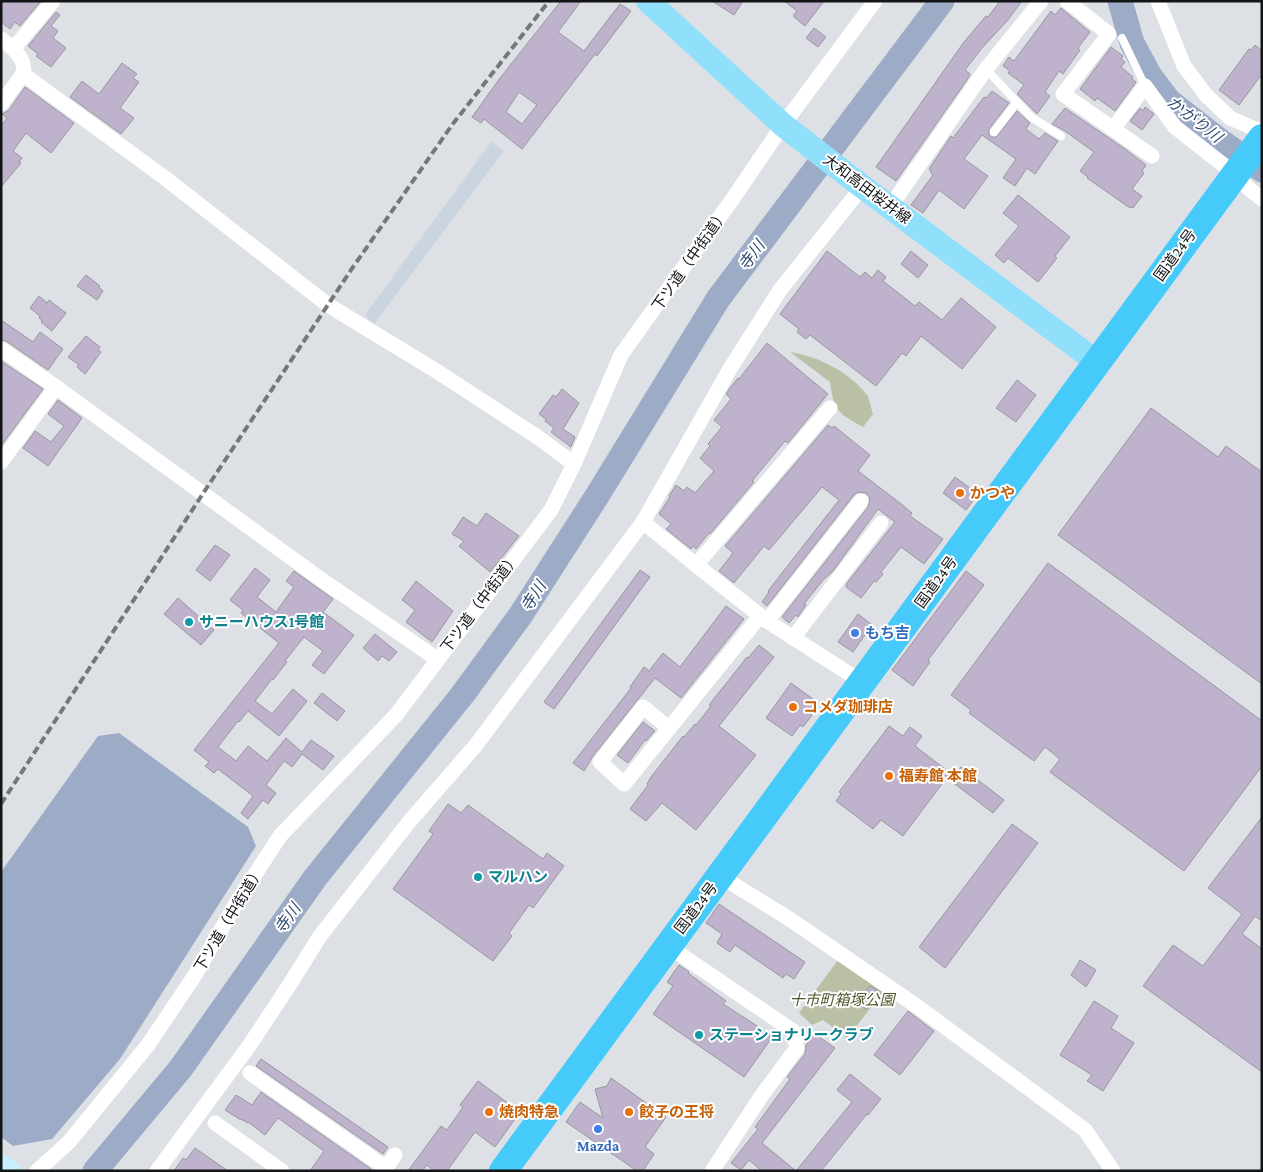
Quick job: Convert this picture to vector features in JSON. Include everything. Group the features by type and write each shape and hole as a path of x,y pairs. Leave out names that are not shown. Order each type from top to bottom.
{"highway":[{"name":"国道24号","path":"503,1171 1098,362 1261,137"}],"main road":[{"name":"大和高田桜井線","path":"648,1 787,128 1098,362"}],"street":[{"path":"14,48 54,1"},
{"name":"下ツ道（中街道）","path":"37,1171 69,1142 148,1045 195,976 234,907 280,836 396,715 550,510 574,464 621,355 734,197 787,128 875,1"},
{"path":"890,207 986,69 1041,1"},
{"path":"1067,1 1110,34 1064,94 1152,156"},
{"path":"1158,1 1184,66 1206,95 1230,118 1261,137"},
{"path":"1,39 14,48 22,60 24,69 23,74 1,104"},
{"path":"23,74 165,178 328,305 438,372 539,438 574,464"},
{"path":"1113,129 1145,86 1175,127 1237,172 1248,188 1262,199"},
{"path":"157,1171 227,1077 320,936 409,822 476,745 643,522 731,367 780,290 859,184"},
{"path":"1,349 322,580 437,659"},
{"path":"1,462 56,387"},
{"path":"696,565 830,408"},
{"path":"669,728 644,707 600,762 624,784 861,501"},
{"path":"643,522 763,618 862,682"},
{"path":"793,638 881,523"},
{"path":"720,876 791,920 910,1001 1085,1130 1113,1171"},
{"path":"668,946 793,1031 797,1048 762,1095 717,1169"},
{"path":"250,1073 385,1169 395,1155"},
{"path":"215,1123 282,1171"}],"lane":[{"path":"1122,38 1145,86"},
{"path":"986,69 1031,117 1061,136"},
{"path":"994,132 1017,102"}],"shaded area":[{"path":"491,142 504,151 374,324 365,315"}],"green space":[{"path":"790,352 811,357 832,366 852,379 860,387 868,397 873,414 863,427 843,415 836,406 830,382"},
{"name":"十市町箱塚公園","path":"838,960 883,992 847,1038 823,1020 812,1025 799,1013"}],"water":[{"path":"119,733 248,827 256,846 120,1059 52,1139 13,1146 1,1137 1,872 98,736"}],"building":[{"path":"1,1 41,1 20,26 15,22 10,29 1,22"},
{"path":"561,1 581,1 558,32 584,51 620,4 631,11 597,56 595,54 522,149 484,119 481,123 472,117 500,78","holes":["519,92 537,105 522,124 506,112"]},
{"path":"712,1 743,1 734,15"},
{"path":"784,1 824,1 805,26 793,16 797,11"},
{"path":"1000,1 1022,1 965,70 970,74 967,80 896,181 876,167 964,42 986,16 988,17"},
{"path":"1061,8 1090,32 1063,74 1059,71 1045,92 1050,96 1037,114 1017,94 1024,85 1008,73 1010,71 1003,66 1009,57 1014,61 1051,11 1055,15"},
{"path":"56,12 60,15 51,26 58,31 53,38 66,48 51,67 36,56 38,54 28,46"},
{"path":"814,28 826,37 818,47 806,38"},
{"path":"1255,45 1262,51 1262,74 1239,105 1219,90 1249,49 1251,50"},
{"path":"1111,47 1123,56 1121,59 1125,62 1121,67 1136,82 1115,111 1097,98 1095,101 1080,89"},
{"path":"122,63 137,74 133,78 139,82 120,108 134,118 121,134 70,97 82,81 99,94"},
{"path":"25,87 74,123 51,153 26,133 13,151 22,158 19,162 21,163 1,187 1,126 7,118 2,114 9,110"},
{"path":"992,91 1009,103 989,129 991,137 998,135 1017,111 1030,123 1026,129 1039,139 1045,133 1058,141 1035,174 1027,168 1015,186 1003,178 1016,159 982,135 964,159 988,176 964,209 939,190 923,213 911,205 933,175 929,169 951,136 953,138 984,97 986,98"},
{"path":"1145,107 1154,114 1142,130 1130,121 1140,108 1143,111"},
{"path":"1065,108 1146,165 1142,171 1144,173 1132,189 1142,196 1133,208 1130,208 1087,178 1080,171 1094,152 1052,124"},
{"path":"1018,195 1070,237 1055,256 1057,258 1038,282 1008,258 1004,263 995,255 1019,226 1003,213"},
{"path":"827,251 860,277 865,272 872,278 878,270 886,277 883,281 915,306 919,302 942,320 961,298 996,327 962,369 921,336 906,356 902,353 876,386 810,335 806,339 797,332 799,329 780,314"},
{"path":"911,251 928,265 918,278 901,264"},
{"path":"86,275 100,286 103,291 97,300 77,286"},
{"path":"39,296 47,303 49,300 66,313 52,331 41,322 40,316 30,308"},
{"path":"1,320 33,342 40,332 63,349 48,370 6,341 1,340"},
{"path":"86,336 100,347 98,350 101,352 85,374 77,367 79,365 68,357"},
{"path":"767,343 828,394 788,443 785,441 752,481 754,482 710,534 696,549 693,546 691,549 666,529 671,524 659,514 676,485 684,491 687,487 695,493 714,471 700,458 710,446 708,444 722,427 714,420 731,399 726,394 730,388"},
{"path":"1,361 43,389 1,446"},
{"path":"1017,380 1036,395 1016,422 996,408"},
{"path":"562,389 579,403 563,429 575,437 571,447 551,432 554,428 539,414 553,395 556,397"},
{"path":"58,400 82,418 48,466 23,448 35,431 51,442 64,426 48,414"},
{"path":"1151,408 1218,457 1226,446 1262,472 1262,684 1058,535"},
{"path":"828,425 832,428 834,426 870,455 858,471 912,513 910,516 943,539 924,564 901,547 881,572 883,574 876,582 874,581 861,598 846,587 847,583 895,522 878,509 833,571 823,580 804,604 806,605 798,617 796,615 789,623 782,617 868,507 870,498 866,493 858,492 854,495 767,606 762,602 768,591 839,500 822,487 769,550 764,546 734,583 719,571 733,553 725,546"},
{"path":"955,477 978,494 966,510 943,493"},
{"path":"486,513 519,536 490,572 459,546 464,541 452,534 463,517 477,526"},
{"path":"215,545 230,555 210,581 196,570"},
{"path":"1048,563 1262,721 1262,766 1184,871 1050,772 1060,759 1045,747 1034,761 969,713 971,710 951,695"},
{"path":"255,568 270,580 257,597 276,612 294,587 286,581 294,571 333,599 323,612 354,635 324,674 312,665 323,651 304,637 285,661 287,662 255,701 272,714 293,689 307,701 279,736 248,711 218,747 236,761 248,746 267,761 286,738 302,752 311,740 334,756 323,770 302,754 292,767 284,761 266,785 276,793 268,804 263,800 248,819 241,813 253,796 218,769 214,773 205,766 209,762 194,750 279,643 241,613 243,610 230,600"},
{"path":"640,570 650,577 554,709 544,702"},
{"path":"966,571 984,585 928,660 930,662 913,686 892,670"},
{"path":"416,581 453,611 432,642 406,622 415,610 402,600"},
{"name":"サニーハウス1号館","path":"178,598 214,630 201,645 164,614"},
{"path":"726,606 744,619 681,698 655,678 593,756 584,771 573,763 631,688 644,667 649,671 663,653 680,667"},
{"name":"もち吉","path":"858,614 872,625 853,652 838,642"},
{"path":"375,634 397,652 389,661 382,656 378,661 363,648"},
{"path":"759,645 774,657 719,726 756,755 696,830 662,803 646,821 630,809 648,785 651,777 683,736 696,725 711,706 709,705 747,657"},
{"name":"コメダ珈琲店","path":"791,683 817,702 809,713 812,715 803,727 800,725 792,736 766,718"},
{"path":"322,693 345,711 337,721 314,703"},
{"path":"643,722 655,731 645,740 628,763 617,755"},
{"name":"福寿館 本館","path":"889,726 903,736 910,727 922,736 915,746 950,773 903,836 881,820 873,829 836,801 841,794 839,792"},
{"path":"961,767 1004,800 993,813 951,781"},
{"name":"マルハン","path":"448,804 461,813 468,805 543,859 547,853 564,866 533,908 529,905 509,933 512,936 493,961 393,889 433,834 429,831"},
{"path":"1262,817 1262,921 1255,916 1242,934 1262,949 1262,1072 1143,986 1173,945 1203,966 1242,914 1208,888"},
{"path":"1012,824 1038,843 945,968 919,947"},
{"path":"719,904 805,962 794,979 786,974 783,978 735,945 730,952 717,943 722,934 706,923"},
{"path":"1080,960 1096,970 1086,987 1071,975"},
{"path":"679,965 726,1001 723,1004 773,1036 744,1077 653,1014 673,986 667,982"},
{"path":"870,986 880,992 866,1009 857,1002"},
{"path":"1094,1001 1118,1016 1111,1028 1134,1043 1103,1091 1087,1081 1092,1075 1060,1055"},
{"path":"908,1011 934,1031 900,1075 874,1055"},
{"path":"815,1034 835,1048 762,1143 796,1171 762,1171 749,1160 741,1170 731,1163 758,1129 755,1127 790,1079 787,1077 805,1054 806,1045"},
{"path":"261,1059 388,1147 383,1154 256,1066"},
{"path":"850,1074 881,1099 821,1171 796,1171 852,1102 837,1090"},
{"path":"611,1078 666,1117 645,1147 654,1154 643,1171 637,1171 566,1122 580,1102 603,1118 595,1089 607,1086"},
{"path":"478,1081 520,1112 495,1147 475,1132 447,1171 434,1171 427,1165 422,1171 408,1171 441,1126 447,1130 463,1107 460,1105"},
{"path":"261,1092 371,1169 370,1171 310,1171 324,1151 278,1118 265,1135 248,1122 225,1110 236,1095 252,1105"},
{"path":"195,1148 228,1171 174,1171 183,1158 186,1160"}],"waterway":[{"name":"寺川","path":"95,1171 181,1068 315,878 463,694 520,616 597,496 718,299 942,1"},
{"name":"かがり川","path":"1120,1 1132,43 1150,76 1169,101 1223,143 1262,170"}],"railway":[{"path":"1,804 351,270 452,125 549,1"}],"place":[{"name":"かつや","path":"960,493"},
{"name":"サニーハウス1号館","path":"189,622"},
{"name":"もち吉","path":"855,633"},
{"name":"コメダ珈琲店","path":"793,707"},
{"name":"福寿館 本館","path":"889,776"},
{"name":"マルハン","path":"478,877"},
{"name":"ステーショナリークラブ","path":"699,1035"},
{"name":"焼肉特急","path":"489,1112"},
{"name":"餃子の王将","path":"629,1112"},
{"name":"Mazda","path":"598,1129"}]}
